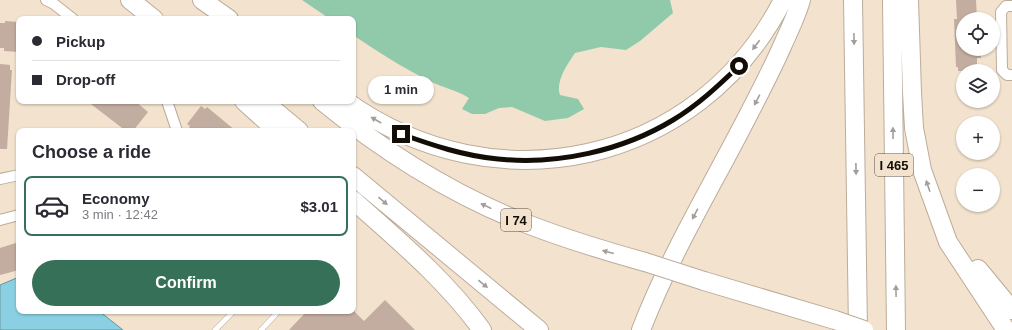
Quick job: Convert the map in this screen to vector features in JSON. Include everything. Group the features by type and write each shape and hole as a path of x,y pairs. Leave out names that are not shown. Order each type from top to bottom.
{"highway":[{"path":"130,0 150,16"},
{"path":"198,0 218,16"},
{"path":"202,0 225,16"},
{"path":"350,104 376,121 401,134 432,145 466,154 518,161 557,159 577,156 612,147 652,131 672,120 706,97 739,66 755,47 784,0"},
{"path":"641,330 653,298 677,250 770,73 801,0"},
{"name":"I 465","path":"853,0 858,330"},
{"name":"I 465","path":"892,0 896,330"},
{"path":"909,0 912,92 917,147 922,170 948,242 1006,330"},
{"path":"247,104 274,128"},
{"path":"267,104 295,128"},
{"name":"I 74","path":"326,104 364,133 397,155 470,198 503,214 549,233 594,248 645,262 864,330"},
{"path":"356,178 538,330"},
{"path":"356,203 434,272 460,301 482,330"},
{"path":"942,223 1012,310"}],"street":[{"path":"46,0 54,4 69,16"},
{"path":"1008,7 1001,12 1002,69 1006,74 1012,75"},
{"path":"168,104 176,128"},
{"path":"0,179 16,176"},
{"path":"0,220 16,216"}],"lane":[{"path":"216,330 231,314"},
{"path":"261,330 276,314"}],"green space":[{"path":"302,0 670,0 673,13 640,41 626,50 601,47 575,53 563,73 559,84 559,90 560,95 578,99 584,109 568,118 545,121 512,107 499,108 485,114 472,114 462,109 469,98 410,71 356,37 356,16 326,16"}],"water":[{"path":"16,278 16,314 103,314 123,330 0,330 0,285"}],"building":[{"path":"956,0 976,0 977,12 957,12"},
{"path":"954,19 956,19 956,56 981,56 981,58 977,58 977,64 956,64 956,67"},
{"path":"5,21 16,22 16,52 4,51 4,48 0,48 0,23 5,23"},
{"path":"0,64 10,65 10,70 12,70 7,149 0,149"},
{"path":"91,104 139,104 148,112 135,128 122,128"},
{"path":"201,106 205,109 207,107 232,128 190,128 187,124"},
{"path":"16,243 16,271 0,275 0,248"},
{"path":"385,300 415,330 289,330 304,314 356,313 364,321"}],"route":[{"path":"401,134 441,148 473,156 497,159 518,161 557,159 577,156 612,147 652,131 672,120 706,97 739,66"}]}
